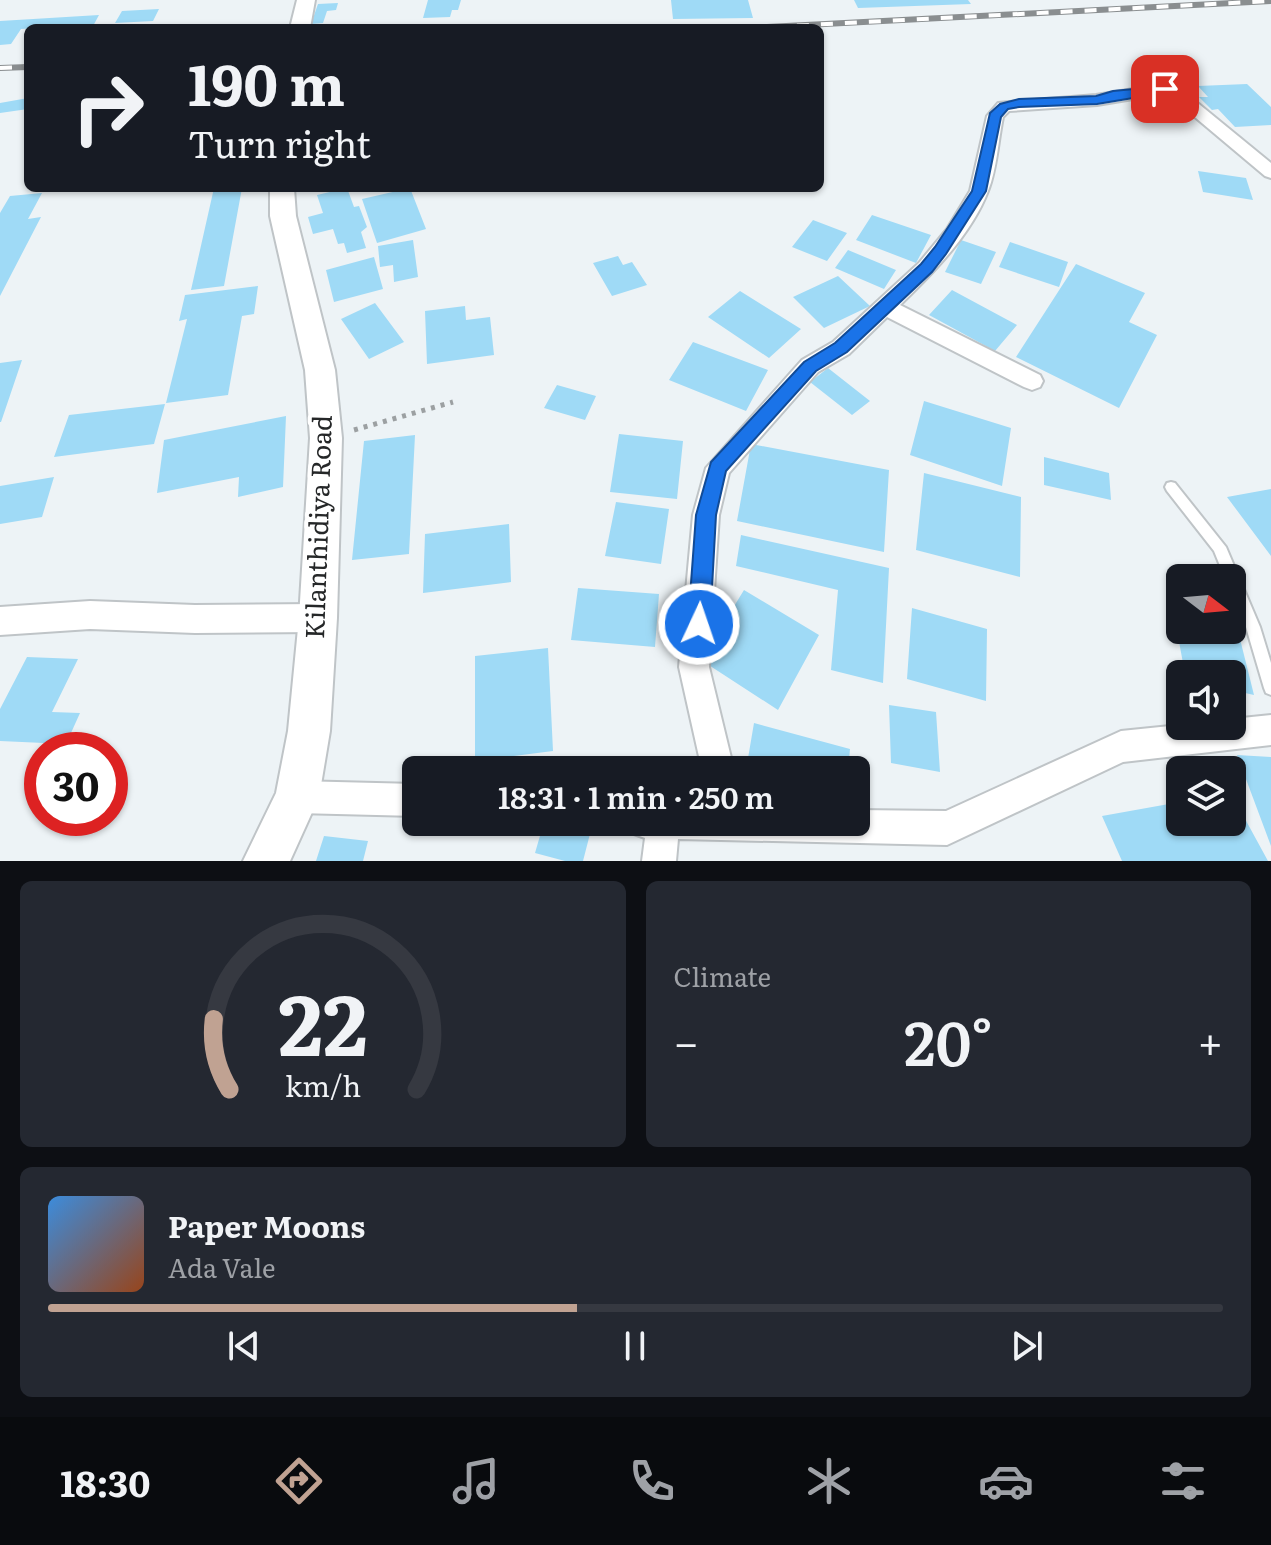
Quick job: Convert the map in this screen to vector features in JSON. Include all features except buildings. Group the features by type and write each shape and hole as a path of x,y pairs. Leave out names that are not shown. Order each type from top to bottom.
{"street":[{"path":"301,24 306,0"},
{"path":"715,756 694,667 706,515 718,468 810,366 841,348 886,307 926,268 954,233 979,191 995,116 1004,106 1097,100 1165,89 1177,94 1271,172"},
{"name":"Kilanthidiya Road","path":"266,861 297,797 309,731 318,618 326,438 320,370 283,216 282,192"},
{"path":"886,307 1032,381"},
{"path":"0,621 90,615 195,619 318,618"},
{"path":"870,827 947,828 1121,747 1271,730"},
{"path":"297,797 402,800"},
{"path":"656,836 659,861"}],"lane":[{"path":"1171,487 1219,547 1253,627 1271,688"}],"path":[{"path":"326,438 453,402"}],"railway":[{"path":"824,24 1271,1"},
{"path":"0,68 24,67"}],"route":[{"path":"699,624 706,515 718,468 810,366 841,348 886,307 926,268 954,233 979,191 995,116 1004,106 1019,103 1097,100 1165,89"}]}
